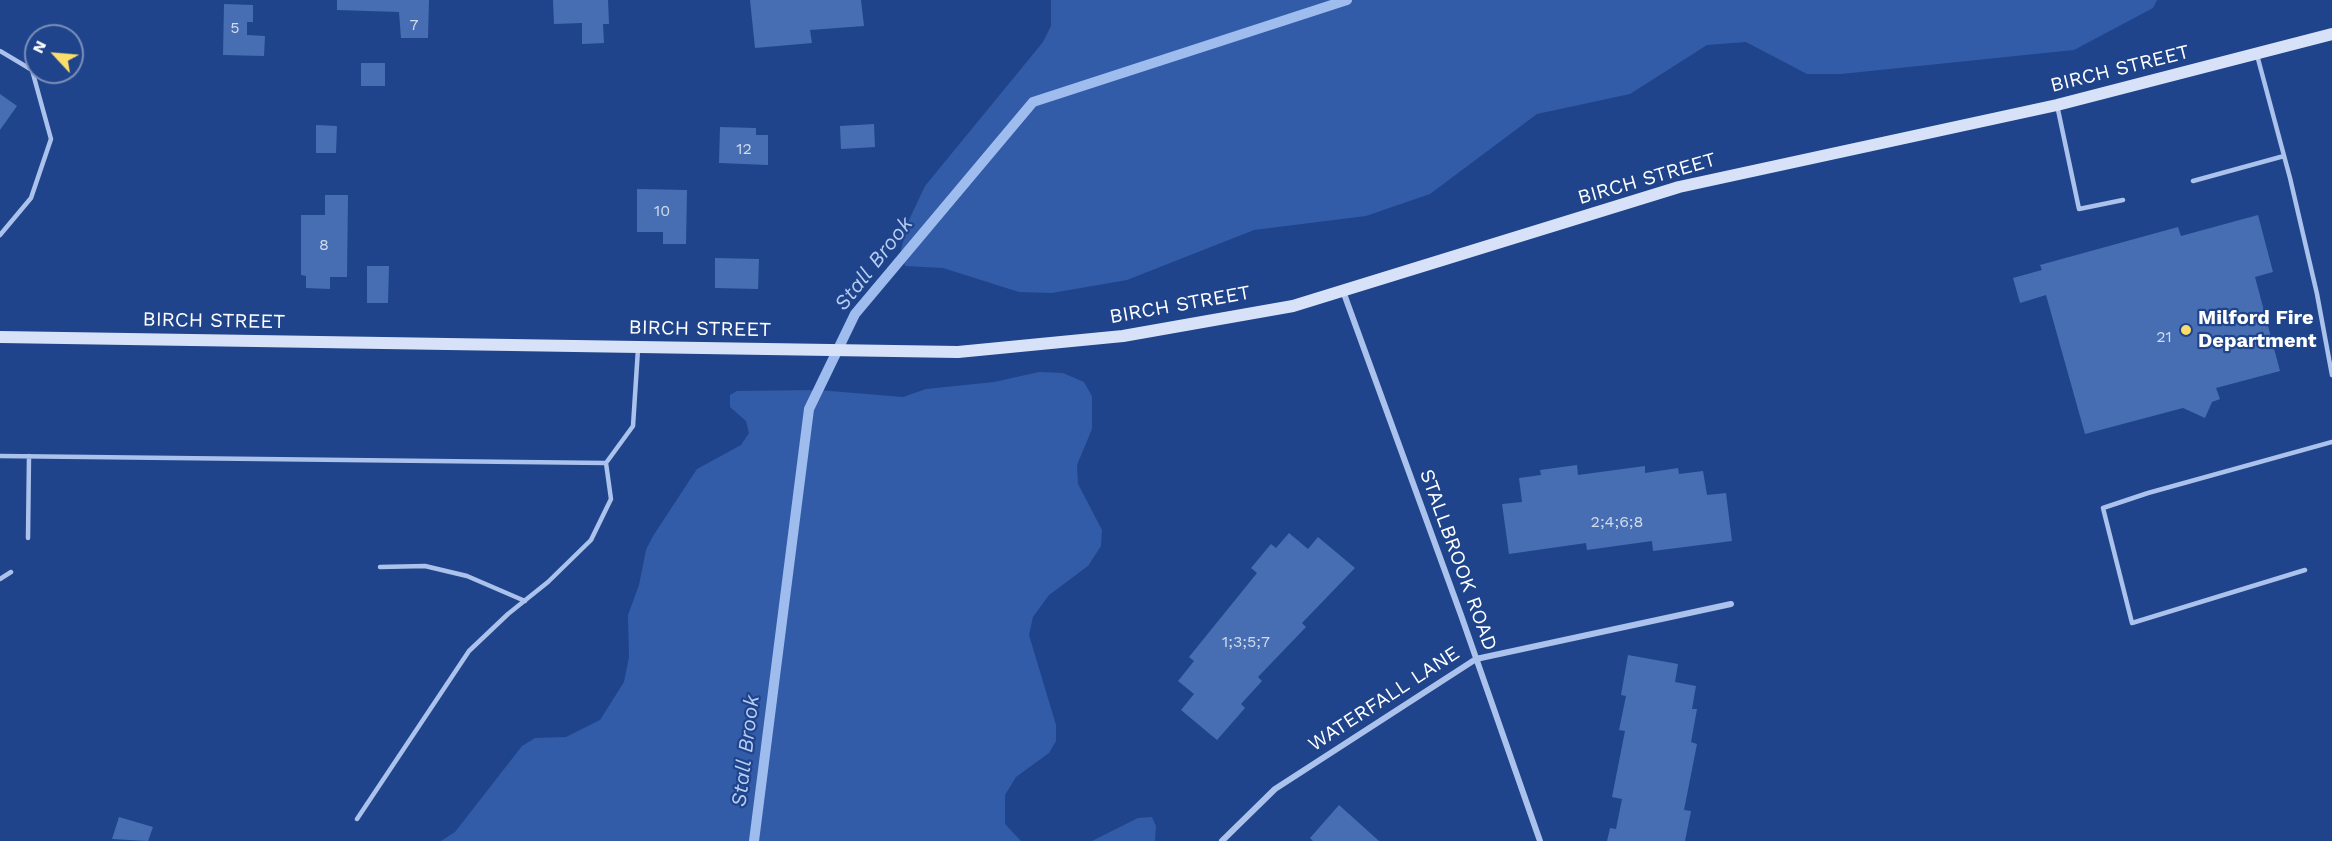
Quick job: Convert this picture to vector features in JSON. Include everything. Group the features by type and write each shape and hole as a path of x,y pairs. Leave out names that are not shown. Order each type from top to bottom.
{"street":[{"name":"BIRCH STREET","path":"0,338 958,352 1123,336 1293,306 1679,187 2057,105 2332,34"},
{"name":"STALLBROOK ROAD","path":"1343,291 1540,841"},
{"name":"WATERFALL LANE","path":"1222,841 1275,789 1476,659 1731,604"}],"lane":[{"path":"0,51 32,70 51,139 31,198 0,235"},
{"path":"2257,55 2317,294 2332,375"},
{"path":"2057,105 2079,209 2123,200"},
{"path":"2193,181 2284,156"},
{"path":"357,819 469,651 549,582 591,540 611,499 606,463 633,426 638,348"},
{"path":"2305,570 2132,624 2103,508 2148,493 2332,442"},
{"path":"0,456 606,463"},
{"path":"28,538 29,456"},
{"path":"380,567 424,566 456,573 525,601"},
{"path":"0,579 11,572"}],"shaded area":[{"path":"1051,0 2157,0 2153,8 2074,50 1841,74 1807,74 1746,42 1707,45 1630,94 1537,114 1430,194 1366,216 1254,230 1127,280 1052,293 1019,292 943,268 905,266 901,250 908,222 925,186 1043,42 1051,26"},
{"path":"1039,372 1063,373 1084,382 1092,396 1092,429 1077,465 1078,484 1102,530 1101,546 1088,566 1049,595 1033,617 1029,635 1056,725 1056,741 1049,753 1016,777 1005,795 1005,824 1021,841 441,841 455,832 522,746 535,738 566,737 600,720 624,682 629,657 628,615 639,585 646,550 653,536 697,469 741,445 749,433 746,421 730,407 730,395 737,391 818,390 903,397 926,389 994,382"},
{"path":"1152,817 1156,826 1155,841 1092,841 1138,818"}],"building":[{"path":"337,0 429,0 428,38 401,38 399,12 337,10"},
{"path":"553,0 608,0 609,24 603,24 604,43 582,44 582,23 554,24"},
{"path":"750,0 861,0 864,26 810,30 812,43 755,48"},
{"path":"224,4 253,5 253,22 247,22 247,35 265,36 264,56 223,55"},
{"path":"361,63 385,63 385,86 361,86"},
{"path":"0,94 17,106 0,130"},
{"path":"874,124 875,147 841,149 840,126"},
{"path":"316,125 337,126 336,153 316,153"},
{"path":"720,127 756,128 756,135 768,135 768,165 719,163"},
{"path":"637,189 687,190 686,244 663,244 663,232 637,232"},
{"path":"325,195 348,195 347,277 330,277 330,289 306,288 306,276 301,275 301,215 325,215"},
{"path":"2258,215 2273,272 2255,277 2280,371 2216,388 2220,399 2212,402 2205,418 2183,408 2085,434 2046,295 2020,303 2013,278 2042,270 2040,265 2178,227 2181,236"},
{"path":"715,258 759,259 758,289 715,288"},
{"path":"367,266 389,266 388,303 367,303"},
{"path":"1577,465 1578,475 1645,466 1645,473 1678,468 1679,474 1703,471 1707,495 1726,493 1732,541 1653,551 1652,541 1587,550 1586,543 1509,554 1502,504 1522,502 1519,478 1541,475 1540,470"},
{"path":"1289,533 1308,549 1318,537 1355,568 1302,623 1306,627 1258,677 1262,681 1241,704 1245,708 1217,740 1181,710 1194,694 1178,681 1194,661 1189,657 1257,573 1251,568 1271,544 1276,548"},
{"path":"1628,655 1678,664 1675,682 1696,686 1692,709 1697,709 1691,742 1697,744 1684,810 1691,811 1685,841 1607,841 1610,828 1616,829 1622,799 1612,797 1625,731 1619,730 1626,696 1621,695"},
{"path":"1339,805 1379,841 1313,841 1310,838"},
{"path":"119,817 153,827 148,841 112,839"}],"waterway":[{"name":"Stall Brook","path":"754,841 809,409 855,314 1033,102 1347,0"}],"place":[{"name":"Milford Fire Department","path":"2186,330"}]}
